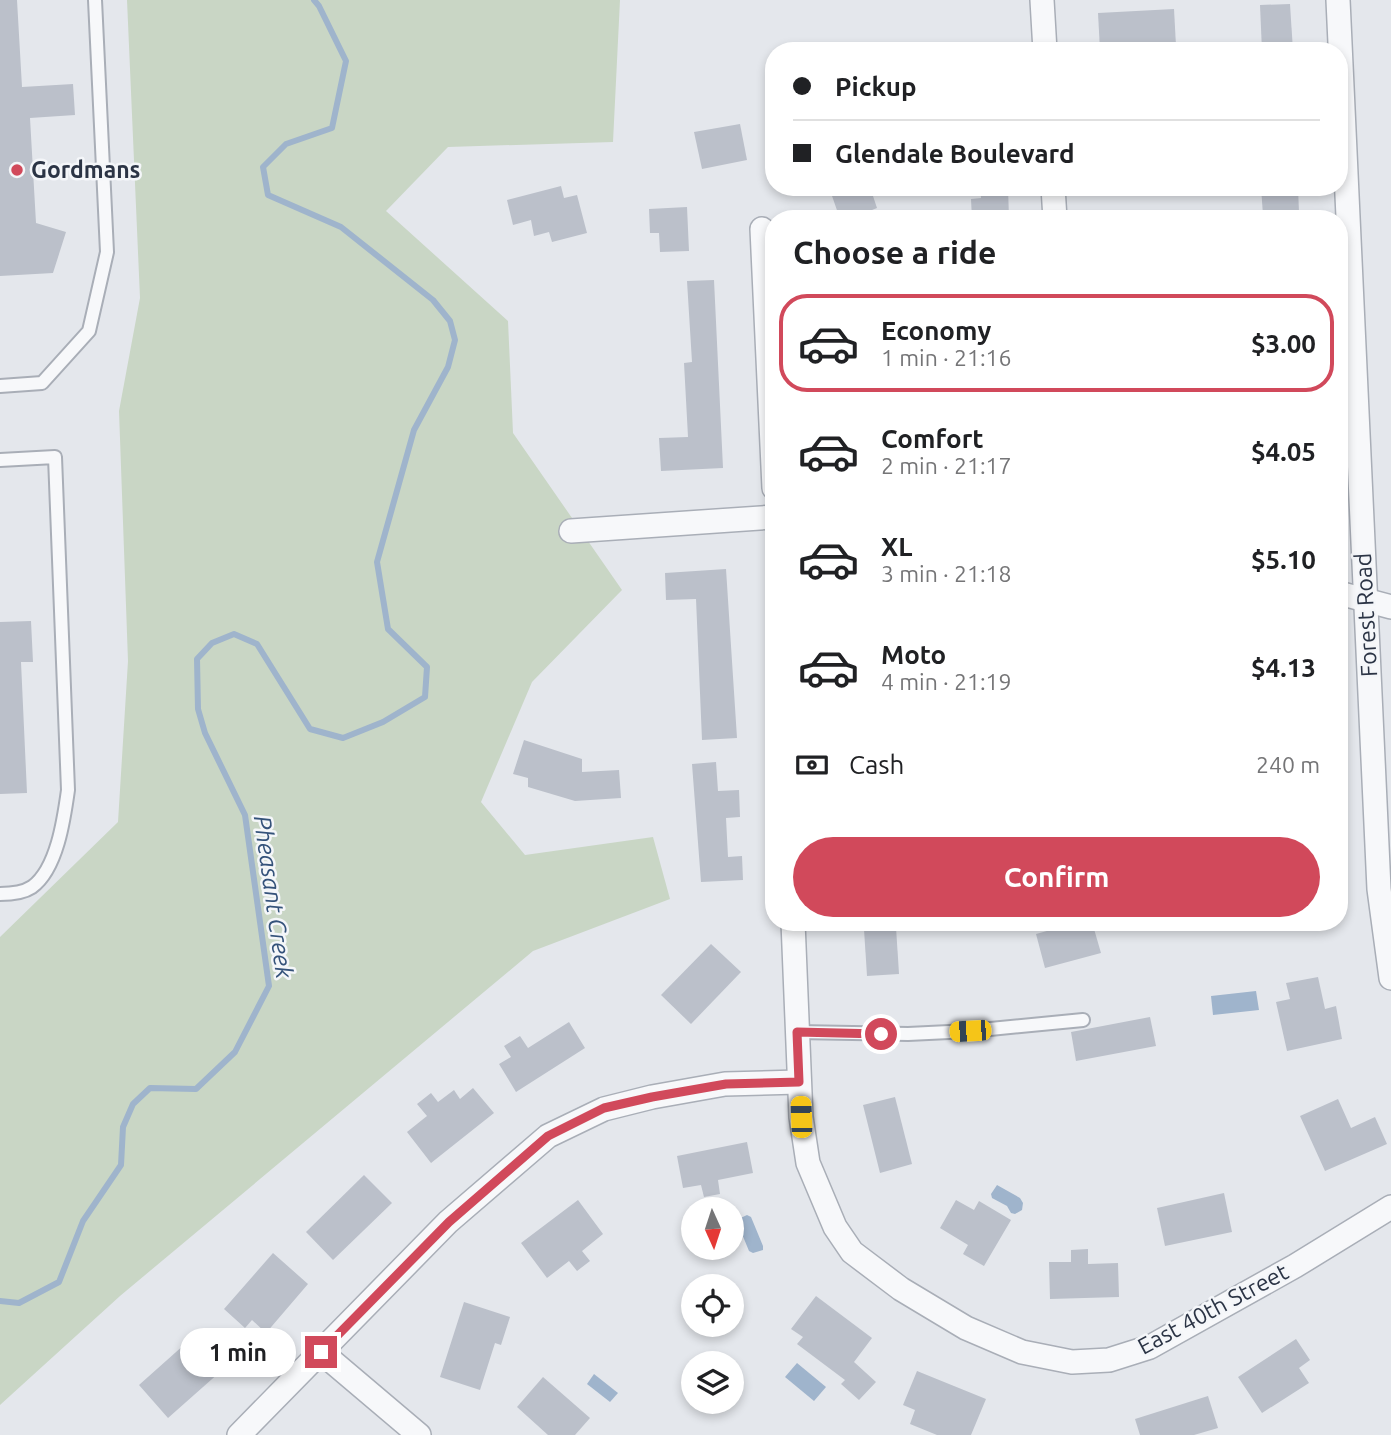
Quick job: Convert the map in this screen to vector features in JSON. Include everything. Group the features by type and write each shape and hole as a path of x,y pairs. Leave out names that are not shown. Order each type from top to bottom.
{"street":[{"path":"1042,0 1044,42"},
{"name":"Forest Road","path":"1338,0 1340,42"},
{"name":"Forest Road","path":"1348,222 1380,889 1391,978"},
{"path":"762,229 765,294"},
{"path":"571,531 765,518"},
{"path":"1348,595 1391,607"},
{"name":"East 40th Street","path":"793,931 801,1117 808,1163 835,1227 852,1252 901,1289 966,1328 1022,1352 1072,1362 1109,1360 1150,1347 1295,1266 1391,1207"},
{"path":"239,1435 449,1222 548,1136 604,1108 652,1097 726,1084 799,1082"},
{"path":"321,1352 419,1435"}],"lane":[{"path":"0,386 41,383 89,331 107,252 96,0"},
{"path":"0,460 55,457 68,790 62,832 42,878 30,889 0,894"},
{"path":"797,1032 908,1034 1083,1020"}],"green space":[{"path":"127,0 620,0 613,142 448,147 386,211 508,321 513,433 622,590 532,682 481,802 525,855 653,837 670,899 533,951 120,1296 0,1405 0,937 118,822 128,661 119,411 140,298"}],"water":[{"path":"1256,991 1259,1010 1213,1015 1211,996"},
{"path":"997,1185 1020,1198 1023,1203 1022,1210 1011,1213 1007,1206 992,1198 991,1194"},
{"path":"744,1216 751,1217 763,1250 753,1253 749,1251 744,1239"},
{"path":"797,1363 826,1387 814,1401 785,1377"},
{"path":"594,1374 618,1393 610,1402 587,1384"}],"building":[{"name":"Gordmans","path":"0,0 17,0 22,87 73,84 75,115 30,118 36,223 66,232 53,273 0,276"},
{"path":"1290,4 1292,42 1262,42 1260,5"},
{"path":"1174,9 1176,42 1100,42 1098,13"},
{"path":"740,124 747,160 702,169 694,132"},
{"path":"561,186 564,198 577,195 587,233 552,242 549,232 534,236 531,220 513,225 507,200"},
{"path":"832,196 873,196 877,208 872,210 837,210"},
{"path":"1008,196 1009,210 972,210 971,199"},
{"path":"1262,196 1298,196 1299,210 1263,210"},
{"path":"687,207 689,251 660,252 659,233 650,233 649,209"},
{"path":"714,280 723,468 661,471 659,438 688,437 684,363 692,362 687,281"},
{"path":"726,569 737,738 702,740 696,599 666,600 665,573"},
{"path":"31,621 33,662 21,662 27,793 0,794 0,622"},
{"path":"524,740 582,759 582,772 619,770 621,798 575,801 528,787 528,778 513,774"},
{"path":"716,762 718,791 739,790 740,817 726,818 728,857 742,856 743,880 701,882 692,764"},
{"path":"864,931 896,931 899,974 867,976"},
{"path":"1047,931 1095,931 1101,953 1045,968 1036,934"},
{"path":"711,944 741,972 691,1024 661,995"},
{"path":"1318,977 1325,1009 1336,1006 1342,1039 1287,1051 1276,1002 1290,999 1286,983"},
{"path":"1150,1017 1156,1046 1076,1061 1071,1032"},
{"path":"569,1022 585,1048 516,1092 499,1064 511,1057 504,1046 520,1036 528,1048"},
{"path":"473,1088 494,1113 431,1163 407,1132 427,1116 417,1104 431,1093 438,1102 454,1090 460,1099"},
{"path":"895,1097 912,1164 880,1173 863,1105"},
{"path":"1338,1099 1351,1128 1375,1117 1387,1144 1325,1171 1300,1116"},
{"path":"747,1142 753,1173 718,1180 720,1194 704,1197 701,1185 683,1188 677,1156"},
{"path":"364,1175 392,1203 333,1260 306,1232"},
{"path":"1224,1193 1232,1232 1165,1246 1157,1208"},
{"path":"578,1200 603,1234 582,1251 590,1261 577,1271 569,1261 547,1278 521,1243"},
{"path":"956,1200 974,1210 979,1201 1011,1220 984,1266 963,1254 968,1245 940,1228"},
{"path":"1088,1249 1088,1264 1118,1263 1119,1297 1050,1299 1049,1262 1071,1262 1071,1250"},
{"path":"273,1253 308,1284 266,1333 252,1320 245,1328 224,1309"},
{"path":"816,1296 872,1338 854,1362 876,1382 859,1400 841,1384 845,1380 797,1344 803,1337 791,1329"},
{"path":"464,1302 510,1317 501,1345 495,1343 480,1390 440,1377"},
{"path":"201,1333 229,1364 168,1418 139,1385"},
{"path":"1296,1339 1310,1360 1299,1368 1309,1383 1262,1413 1238,1377"},
{"path":"917,1371 986,1399 971,1435 937,1435 910,1424 915,1410 903,1405"},
{"path":"543,1377 590,1418 575,1435 548,1435 517,1407"},
{"path":"1208,1396 1218,1428 1194,1435 1140,1435 1135,1419"}],"waterway":[{"name":"Pheasant Creek","path":"0,1301 19,1303 59,1282 83,1221 121,1165 123,1127 133,1104 150,1088 196,1089 235,1052 269,986 245,815 205,733 198,709 197,659 212,643 234,634 257,644 310,729 343,738 383,722 425,697 427,667 388,629 377,562 414,430 448,367 455,340 450,321 433,300 341,227 268,195 263,167 286,144 332,128 346,61 314,0"}],"place":[{"name":"Gordmans","path":"17,170"}],"route":[{"path":"321,1352 449,1222 548,1136 604,1108 652,1097 726,1084 799,1082 797,1032 881,1034"}]}
